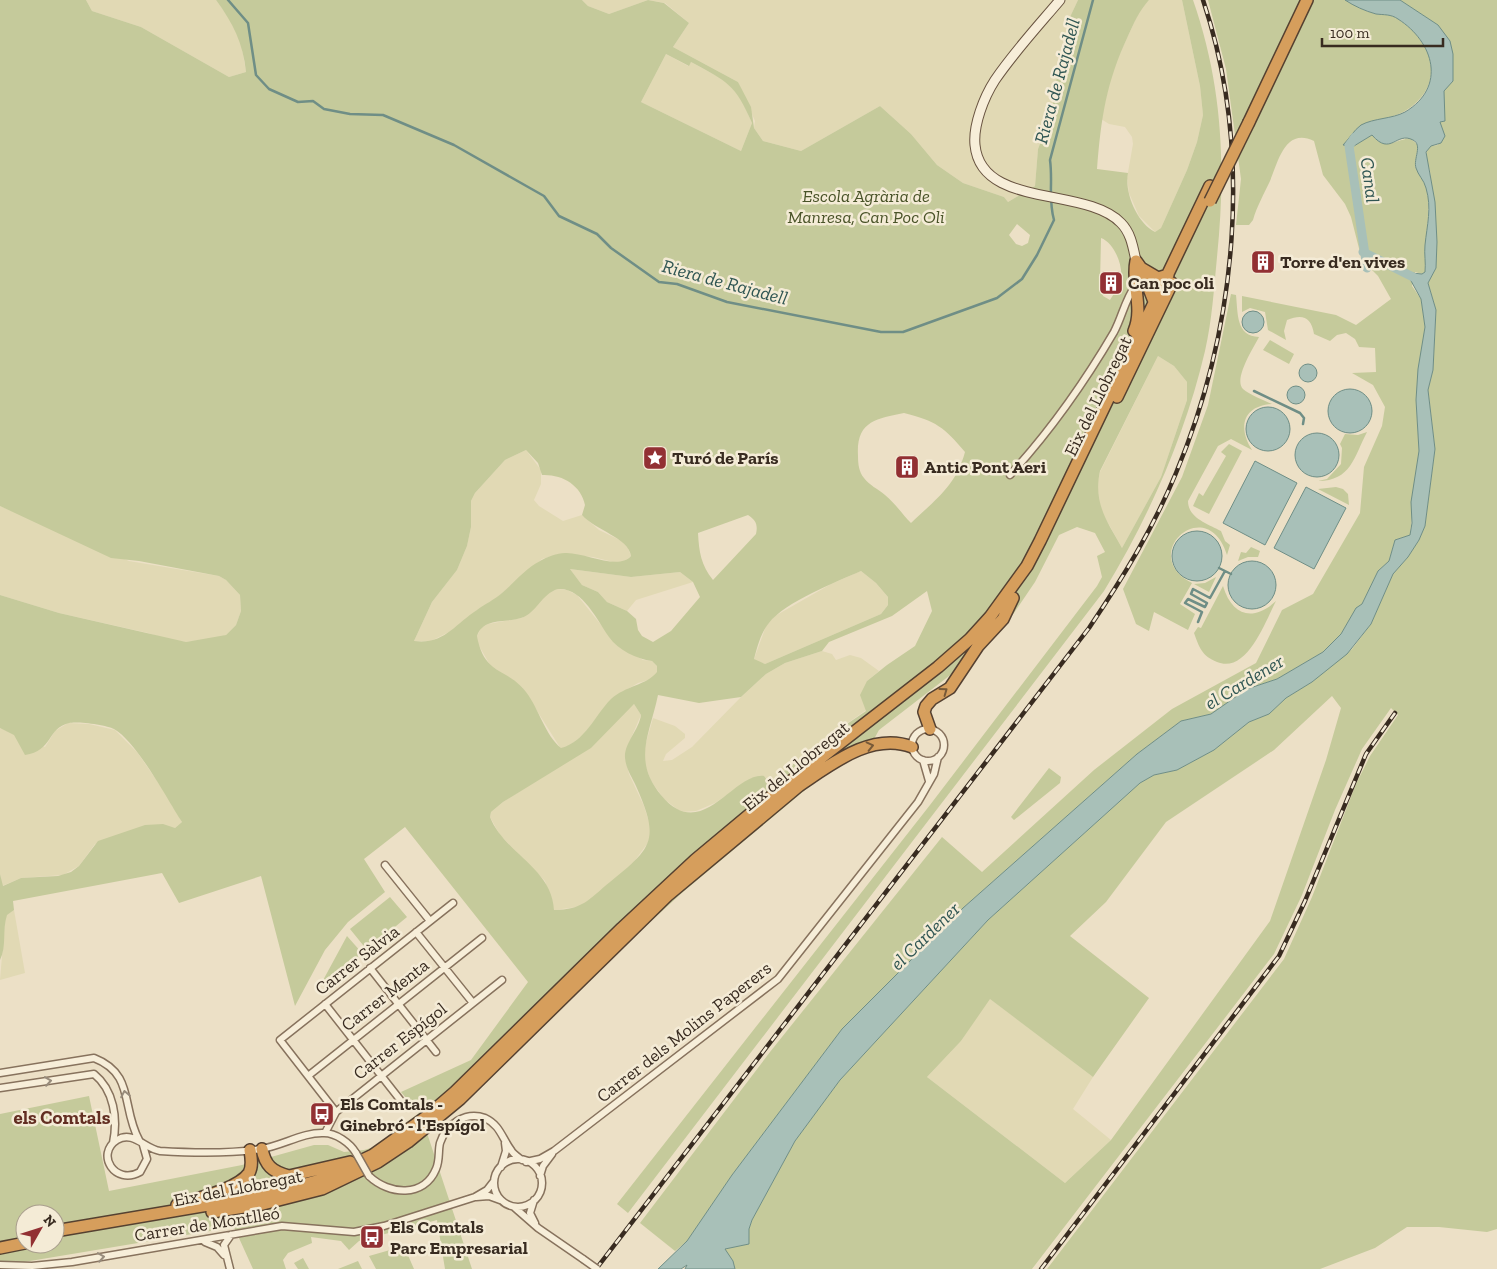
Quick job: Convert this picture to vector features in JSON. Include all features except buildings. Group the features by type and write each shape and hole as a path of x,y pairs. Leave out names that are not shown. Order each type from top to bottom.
{"highway":[{"path":"1290,29 1302,0"},
{"path":"1290,29 1308,0"},
{"name":"Eix del Llobregat","path":"1171,276 1210,186 1247,117 1290,29"},
{"name":"Eix del Llobregat","path":"65,1236 263,1204 294,1197 338,1182 378,1162 432,1124 460,1099 667,896 797,786 956,661 985,633 1013,598 1046,544 1138,345 1210,201 1247,117"},
{"path":"1138,264 1158,278 1171,276"},
{"path":"1138,264 1135,289 1138,311 1133,334 1138,345"},
{"path":"1138,264 1156,308 1138,345"},
{"path":"1135,289 1150,303 1155,302 1161,299 1171,276"},
{"name":"Eix del Llobregat","path":"65,1229 293,1188 320,1180 402,1135 455,1092 622,928 695,860 768,799 938,667 980,629 1027,566 1138,345"},
{"path":"930,729 924,712 926,706 932,699 950,688 978,646 1002,619 1013,598"},
{"path":"797,786 842,758 864,748 888,743 902,743 912,747"},
{"path":"256,1149 267,1165 279,1174 289,1176 358,1158"},
{"path":"150,1215 233,1185 251,1169 256,1149"},
{"path":"251,1169 267,1165"},
{"path":"0,1241 15,1238"},
{"path":"0,1248 15,1246"}],"street":[{"path":"1060,0 995,81 977,127 975,148 978,159 984,171 1012,187 1108,213 1121,223 1129,235 1138,264"},
{"path":"1010,475 1039,442 1085,382 1118,324 1129,294 1135,289"},
{"path":"930,729 940,734 944,742 942,753 933,760 923,760 914,754 912,747 916,733 930,729"},
{"name":"Carrer dels Molins Paperers","path":"524,1161 540,1159 554,1152 766,991 783,975 918,802 929,783 938,757"},
{"path":"923,760 929,783"},
{"path":"385,864 430,921"},
{"name":"Carrer Sàlvia","path":"308,1076 280,1040 453,903"},
{"path":"416,932 473,1003"},
{"name":"Carrer Menta","path":"308,1076 482,938"},
{"path":"370,968 436,1052"},
{"name":"Carrer Espígol","path":"325,1133 336,1112 502,980"},
{"path":"325,1004 405,1106"},
{"path":"0,1073 94,1058 106,1063 122,1081 131,1126 141,1142 147,1159"},
{"path":"0,1088 94,1074 104,1082 110,1094 116,1129 113,1144 108,1154 110,1166 119,1174 135,1175 143,1169 147,1159 160,1152"},
{"path":"308,1076 336,1112"},
{"path":"113,1144 124,1137 141,1142 160,1152 228,1152 256,1149 312,1134 325,1133 341,1138 370,1176 390,1190 405,1192 418,1188 433,1175 437,1168 440,1145 446,1130 467,1116 485,1118 493,1123 511,1151 534,1166 540,1176 540,1191 534,1200 530,1213 538,1228"},
{"path":"505,1140 506,1150 494,1181 495,1190 501,1201 597,1269"},
{"name":"Carrer dels Molins Paperers","path":"540,1176 543,1166 554,1152"},
{"path":"501,1166 510,1161 524,1161"},
{"name":"Carrer de Montlleó","path":"0,1265 23,1266 58,1262 201,1241 282,1226 339,1232 362,1231 384,1226 475,1197 487,1190 494,1181"},
{"name":"Carrer de Montlleó","path":"475,1197 489,1196 501,1201"},
{"path":"512,1207 524,1206 534,1200"},
{"path":"230,1269 225,1256 224,1246 231,1235"},
{"path":"201,1241 210,1243 225,1256"},
{"path":"37,1269 58,1262"}],"shaded area":[{"path":"86,0 216,0 232,22 241,42 246,72 229,77 141,27 92,11"},
{"path":"582,0 648,0 609,14 588,6"},
{"path":"648,0 1078,0 1070,17 1068,36 1060,57 1051,115 1038,149 1035,186 1008,202 1004,197 963,183 937,165 911,134 880,106 801,151 763,141 754,128 755,121 738,82 673,47 689,23 665,3"},
{"path":"1149,0 1182,0 1200,86 1203,115 1197,142 1187,170 1161,228 1155,232 1139,216 1129,193 1127,178 1133,144 1132,137 1125,127 1109,124 1101,119 1113,68 1140,10"},
{"path":"666,54 688,66 691,62 724,80 740,96 752,123 741,151 641,102"},
{"path":"1158,356 1174,366 1187,382 1187,400 1161,477 1122,548 1102,512 1096,489 1100,472"},
{"path":"526,450 541,470 541,484 534,500 539,506 563,521 582,515 599,530 622,541 628,548 631,556 625,561 617,563 593,557 559,554 542,559 493,601 476,611 457,628 431,641 414,641 432,602 457,570 467,546 471,527 471,501 475,493 505,460"},
{"path":"0,506 129,561 219,576 226,580 240,595 241,611 236,625 226,635 219,638 186,642 169,640 148,633 59,613 0,595"},
{"path":"570,569 631,577 680,572 693,582 636,600 627,611 607,602 598,592 582,585"},
{"path":"861,571 876,583 888,597 888,605 881,614 765,664 756,662 754,659 766,626 775,616 831,584"},
{"path":"558,589 567,590 577,595 618,646 643,660 652,661 657,666 658,672 652,679 638,683 613,698 583,735 561,749 522,687 490,665 478,644 477,636 481,628 488,624 522,618 549,592"},
{"path":"822,651 832,654 836,660 850,655 861,658 879,671 867,681 866,710 769,783 767,779 752,778 715,803 696,811 681,812 664,799 651,781 644,762 643,753 653,718 675,726 685,734 685,738 666,754 663,761 672,760 692,747 766,674 785,663"},
{"path":"634,704 641,715 628,745 625,758 629,774 644,806 650,825 650,840 633,863 592,900 577,907 554,910 545,881 500,835 490,817 491,812 503,802 553,770"},
{"path":"68,723 89,724 115,730 137,752 164,791 182,822 175,828 155,825 95,844 79,866 63,875 21,878 2,886 0,874 0,728 45,747 55,731"},
{"path":"14,910 25,973 0,980 6,915"},
{"path":"989,998 1093,1077 1073,1109 1111,1140 1065,1183 927,1077 961,1041"}],"green space":[{"name":"Escola Agrària de Manresa, Can Poc Oli","path":"0,0 86,0 92,11 141,27 229,77 246,72 245,62 236,34 216,0 582,0 588,6 609,14 648,0 664,3 689,23 673,47 738,82 751,107 754,128 763,141 801,151 880,106 911,134 937,165 963,183 1004,197 1008,202 1035,186 1038,149 1051,115 1060,57 1068,36 1070,17 1078,0 1149,0 1142,8 1114,69 1100,133 1097,169 1128,173 1128,189 1133,206 1143,222 1155,232 1161,228 1187,170 1197,142 1203,115 1200,86 1182,0 1193,0 1211,64 1220,127 1220,224 1205,351 1187,414 1164,475 1136,534 1104,591 628,1213 617,1204 930,805 1097,586 1102,577 1097,556 1105,552 1095,533 1077,527 1059,535 1035,582 1014,613 984,646 949,676 879,730 868,750 838,764 683,892 617,952 427,1133 472,1269 445,1269 437,1220 359,1241 349,1250 341,1241 311,1237 312,1243 288,1253 283,1260 286,1269 253,1269 234,1227 0,1266 0,1114 89,1096 109,1191 242,1165 314,1145 328,1145 344,1152 364,1150 374,1147 419,1113 401,1092 471,1060 528,982 405,827 364,859 385,892 348,922 325,950 295,1006 261,876 179,903 162,873 13,901 14,910 7,915 0,960 0,874 3,886 21,878 58,876 71,872 79,866 98,841 145,825 163,824 175,828 182,822 142,758 123,736 114,729 92,724 69,723 57,730 41,749 25,755 14,735 0,728 0,595 59,613 186,642 226,635 236,625 241,611 240,595 226,580 219,576 139,561 111,558 0,506","holes":["666,54 689,66 691,62 729,85 741,100 752,123 741,151 641,102","1017,224 1030,235 1028,243 1022,246 1016,244 1009,235","1101,238 1111,245 1118,257 1121,271 1120,283 1110,300 1103,296 1100,283","1158,356 1174,366 1187,382 1187,400 1161,477 1122,548 1103,511 1098,493 1100,471","904,413 932,422 951,436 965,452 956,474 944,492 911,523 889,498 862,476 860,471 858,456 860,435 870,424 885,417","526,450 538,463 542,475 557,476 575,486 585,505 582,515 624,544 631,556 618,562 573,553 555,554 530,568 499,595 441,637 433,640 414,641 432,602 457,570 467,546 471,527 471,501 475,493 505,460","748,515 756,523 757,528 756,534 713,580 701,558 698,533","570,569 631,577 680,572 693,582 700,597 671,631 653,642 642,636 638,630 636,619 627,611 607,602 598,592 582,585","861,571 876,583 888,597 888,605 881,614 765,664 754,659 764,631 777,615 799,600","558,589 574,593 588,606 617,646 634,656 652,661 657,666 657,672 653,676 611,699 577,740 561,748 555,743 546,729 526,692 519,684 497,670 485,658 480,649 477,636 480,630 490,623 526,616 547,595","927,591 932,611 915,646 867,681 860,695 866,711 828,737 769,783 764,776 752,778 716,803 703,810 690,813 676,808 661,795 652,782 645,758 648,735 658,695 699,703 741,697 766,674 785,663 822,651 829,642 892,616","634,704 641,715 638,726 625,752 625,758 644,804 650,831 648,841 636,860 591,898 579,906 554,910 551,895 545,883 537,872 506,841 490,817 491,812 503,802 591,748"]},
{"path":"1208,0 1345,0 1376,14 1395,17 1410,28 1420,39 1427,51 1431,64 1431,77 1427,89 1418,101 1400,114 1362,125 1344,145 1354,146 1372,135 1385,144 1410,138 1418,145 1415,166 1424,180 1429,199 1425,272 1422,274 1415,272 1412,286 1421,299 1425,327 1416,400 1419,451 1410,535 1395,540 1389,561 1378,571 1362,604 1356,609 1341,634 1323,652 1277,679 1247,689 1211,714 1181,721 1137,754 963,908 842,1029 732,1175 687,1241 675,1251 640,1223 770,1052 942,837 982,872 1094,770 1172,709 1256,663 1282,610 1313,594 1360,513 1364,467 1382,426 1385,407 1373,385 1352,373 1376,372 1375,348 1359,347 1355,339 1346,333 1337,335 1330,341 1314,334 1311,323 1301,317 1287,320 1284,331 1286,340 1268,330 1265,312 1250,308 1242,312 1242,296 1336,315 1356,325 1391,299 1378,276 1362,260 1351,217 1345,204 1323,175 1314,141 1304,138 1289,142 1280,156 1253,220 1249,225 1236,225 1241,179 1226,69"},
{"path":"1400,0 1497,0 1497,1229 1487,1232 1439,1227 1407,1227 1375,1248 1320,1269 1047,1269 1284,959 1312,897 1356,784 1370,756 1398,715 1391,708 1362,749 1335,810 1302,895 1274,954 1032,1269 735,1269 733,1261 724,1249 749,1244 749,1229 752,1220 795,1141 840,1080 988,920 1140,783 1154,775 1177,770 1214,750 1249,722 1269,714 1286,698 1312,682 1352,649 1371,624 1393,574 1408,557 1419,540 1425,526 1435,449 1428,390 1433,370 1436,310 1428,283 1436,268 1430,171 1426,154 1431,146 1438,145 1440,122 1444,121 1438,25","holes":["1332,696 1341,708 1326,760 1270,921 1111,1140 1065,1183 927,1077 961,1041 990,999 1093,1077 1149,998 1070,936 1106,902 1166,822 1274,750"]},
{"path":"1231,294 1236,295 1238,316 1242,328 1251,336 1259,337 1245,363 1241,384 1243,389 1249,393 1272,404 1254,409 1246,420 1244,426 1245,434 1252,450 1231,439 1218,446 1188,501 1191,512 1205,523 1221,531 1225,541 1230,545 1227,555 1217,537 1205,528 1192,528 1181,534 1173,545 1171,558 1177,571 1192,583 1180,604 1195,614 1188,630 1154,612 1149,631 1136,624 1123,589 1182,477 1208,405"},
{"path":"1270,340 1294,354 1289,364 1263,350"},
{"path":"1367,432 1345,472 1329,480 1318,481 1327,479 1341,464 1342,448 1340,444 1345,434 1358,435"},
{"path":"1229,444 1242,451 1209,514 1193,506 1199,493 1203,496 1226,456 1221,452"},
{"path":"1336,487 1343,489 1348,494 1349,505 1318,489"},
{"path":"1251,547 1260,551 1258,557 1248,557 1238,561 1241,552 1246,553"},
{"path":"1216,577 1209,592 1194,584 1205,583"},
{"path":"1223,586 1232,604 1244,613 1259,612 1276,601 1254,644 1246,654 1228,664 1212,660 1204,654 1194,633 1198,627 1201,628"},
{"path":"1049,768 1061,777 1060,783 1014,820 1011,817"},
{"path":"390,897 407,917 367,950 350,929"},
{"path":"347,936 362,953 325,987 321,984"},
{"path":"404,1246 414,1269 376,1269 369,1256"},
{"path":"303,1258 309,1269 298,1269 294,1263"},
{"path":"358,1261 362,1269 338,1269"}],"water":[{"path":"1345,0 1400,0 1438,25 1450,41 1453,54 1453,81 1444,91 1445,121 1440,122 1445,136 1441,143 1431,146 1426,152 1435,202 1437,242 1436,268 1428,283 1436,310 1433,370 1428,390 1435,449 1425,526 1419,540 1408,557 1393,574 1371,624 1347,654 1312,682 1286,698 1269,714 1249,722 1214,750 1177,770 1154,775 1140,783 988,920 840,1080 795,1141 752,1220 749,1229 749,1244 725,1249 733,1261 735,1269 685,1269 687,1265 681,1269 658,1269 687,1241 732,1175 842,1029 963,908 1137,754 1181,721 1211,714 1247,689 1277,679 1323,652 1341,634 1356,608 1362,604 1378,571 1389,561 1395,540 1410,535 1412,523 1411,502 1419,451 1416,400 1418,369 1425,327 1421,299 1410,279 1411,273 1422,274 1425,272 1425,248 1429,210 1428,195 1416,168 1418,149 1416,142 1413,140 1407,138 1384,144 1372,135 1354,146 1343,145 1361,125 1405,112 1418,102 1427,90 1431,78 1431,65 1427,52 1420,40 1398,19 1390,15 1376,14"},
{"path":"1253,311 1261,314 1264,322 1261,330 1253,333 1245,330 1242,322 1245,314"},
{"path":"1308,364 1314,367 1317,373 1314,379 1308,382 1302,379 1299,373 1302,367"},
{"path":"1296,386 1302,389 1305,395 1302,401 1296,404 1290,401 1287,395 1290,389"},
{"path":"1346,389 1354,389 1366,395 1372,411 1366,427 1354,433 1346,433 1334,427 1328,415 1328,407 1334,395"},
{"path":"1264,407 1272,407 1284,413 1290,429 1284,445 1272,451 1264,451 1252,445 1246,433 1246,425 1252,413"},
{"path":"1313,433 1321,433 1333,439 1339,455 1333,471 1321,477 1313,477 1301,471 1295,459 1295,451 1301,439"},
{"path":"1255,461 1297,483 1265,545 1223,523"},
{"path":"1306,487 1346,508 1314,569 1274,548"},
{"path":"1197,531 1211,535 1218,542 1222,556 1218,570 1211,577 1197,581 1183,577 1176,570 1172,556 1176,542 1183,535"},
{"path":"1247,561 1257,561 1269,568 1276,580 1276,590 1269,602 1257,609 1247,609 1239,605 1232,598 1228,590 1228,580 1232,572 1239,565"}],"waterway":[{"name":"Riera de Rajadell","path":"228,0 248,23 256,75 269,89 298,102 313,101 324,109 350,114 383,115 454,145 544,196 559,216 597,234 611,248 659,282 677,284 727,302 881,332 903,332 997,298 1022,279 1037,255 1054,220 1051,205 1050,160 1093,0"},
{"name":"Canal","path":"1355,137 1349,146 1367,268"},
{"name":"Canal","path":"1363,252 1419,280"},
{"path":"1254,391 1300,413 1304,418 1303,424"},
{"path":"1219,568 1231,574"},
{"path":"1198,622 1202,612 1185,603 1188,599 1205,607 1207,603 1191,594 1193,589 1210,598 1225,571"}],"railway":[{"path":"596,1269 1089,628 1125,572 1167,494 1197,417 1213,359 1225,299 1232,239 1233,178 1229,118 1219,58 1203,0"},
{"path":"1041,1269 1279,956 1305,901 1366,754 1395,713"}],"place":[{"name":"Torre d'en vives","path":"1263,262"},
{"name":"Can poc oli","path":"1111,283"},
{"name":"Turó de París","path":"655,458"},
{"name":"Antic Pont Aeri","path":"907,467"},
{"name":"Els Comtals - Ginebró - l'Espígol","path":"322,1114"},
{"name":"Els Comtals Parc Empresarial","path":"372,1237"}],"district":[{"name":"els Comtals","path":"62,1117"}],"water label":[{"name":"el Cardener","path":"1244,682"},
{"name":"el Cardener","path":"925,936"}]}
